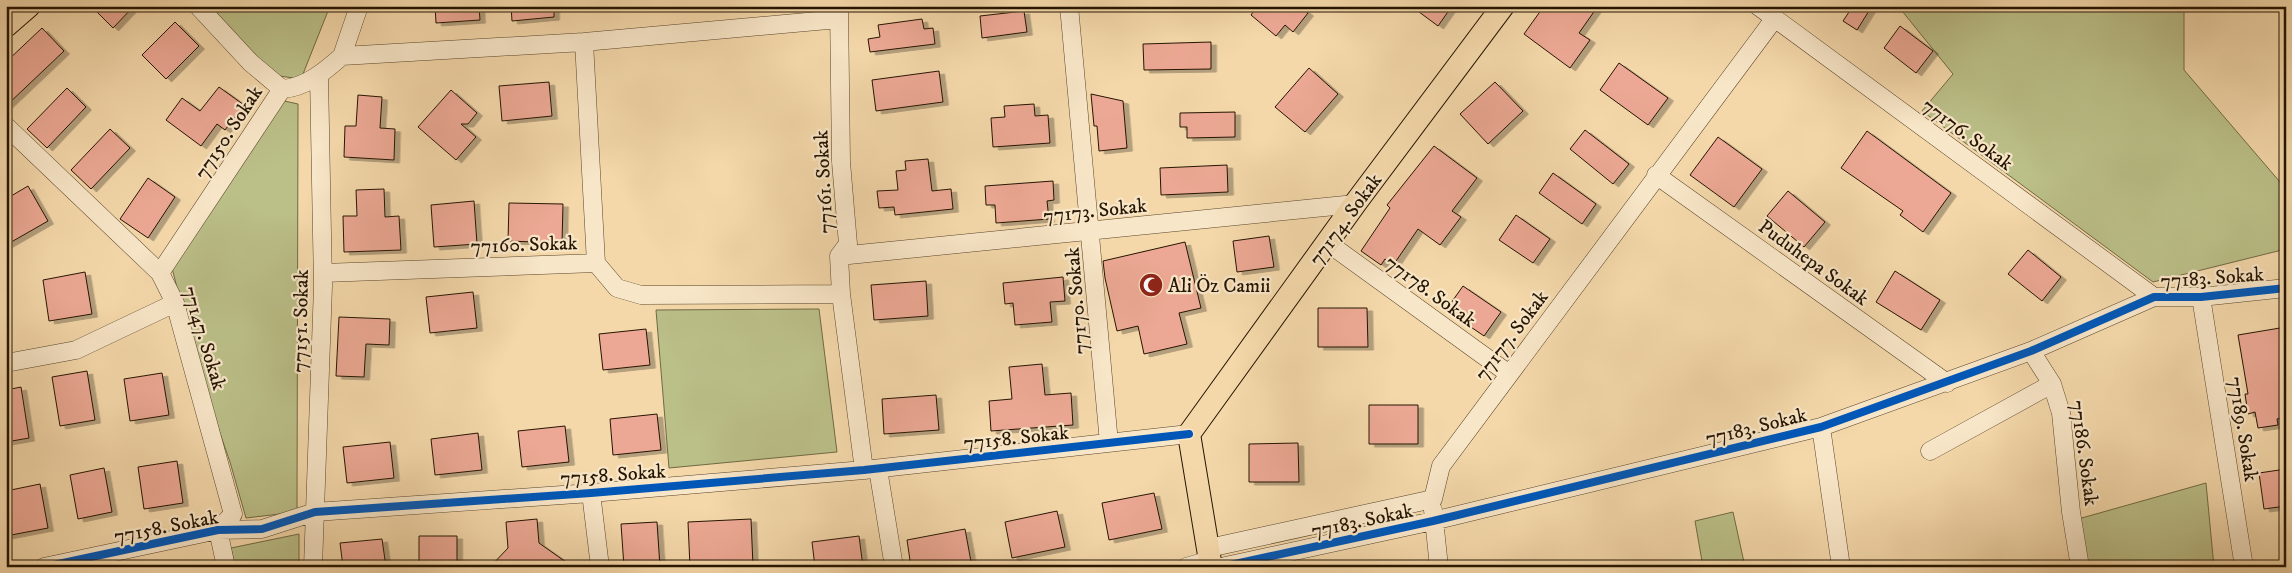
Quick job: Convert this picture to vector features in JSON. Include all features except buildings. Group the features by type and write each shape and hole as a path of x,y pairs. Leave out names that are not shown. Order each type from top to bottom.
{"main road":[{"path":"6,26 29,6"},
{"name":"77174. Sokak","path":"1189,434 1202,413 1355,204 1503,6"},
{"path":"1189,434 1213,560"}],"street":[{"path":"198,6 251,63 282,89"},
{"path":"359,6 342,56 584,42 839,12"},
{"name":"77170. Sokak","path":"1069,6 1109,443"},
{"name":"77176. Sokak","path":"1758,6 2154,297"},
{"name":"77161. Sokak","path":"839,12 841,162 848,244 839,256 841,294 871,470 894,567"},
{"name":"77177. Sokak","path":"1439,567 1433,521 1433,499 1441,466 1656,175 1775,18"},
{"name":"77160. Sokak","path":"323,273 596,263 584,42"},
{"name":"77150. Sokak","path":"160,273 282,89 289,89 319,75 342,56"},
{"name":"77151. Sokak","path":"313,567 323,273 319,75"},
{"name":"77147. Sokak","path":"6,126 160,273 175,303 233,514 218,530"},
{"name":"Puduhepa Sokak","path":"1656,175 1947,383"},
{"name":"77173. Sokak","path":"839,256 1355,204"},
{"name":"77178. Sokak","path":"1328,243 1509,374"},
{"path":"596,263 616,288 641,295 841,294"},
{"name":"77183. Sokak","path":"1213,560 1433,521 1821,427 1947,383 2031,351 2154,297 2201,297 2286,288"},
{"name":"77189. Sokak","path":"2201,297 2244,567"},
{"path":"6,363 76,350 175,303"},
{"name":"77186. Sokak","path":"2031,351 2052,384 2061,413 2071,512 2080,567"},
{"path":"1930,451 2052,384"},
{"path":"1821,427 1841,567"},
{"name":"77158. Sokak","path":"44,567 218,530 262,529 315,512 591,493 871,470 1189,434"},
{"path":"591,493 600,567"},
{"path":"1186,567 1433,499"},
{"path":"218,530 226,567"}],"green space":[{"path":"209,6 330,6 301,79 265,74"},
{"path":"1898,6 2184,6 2184,70 2286,189 2286,249 2153,282 1922,111 1953,74"},
{"path":"280,100 298,104 297,512 246,518 230,462 198,370 172,268"},
{"path":"819,309 837,452 669,468 656,310"},
{"path":"2206,483 2214,567 2076,567 2071,521"},
{"path":"1733,512 1745,567 1703,567 1695,521"},
{"path":"299,534 299,567 235,567 231,548"}],"cycle path":[{"path":"1221,567 1433,521 1821,427 2031,351 2154,297 2201,297 2286,288"},
{"path":"44,567 218,530 262,529 315,512 591,493 864,470 1189,434"}],"place":[{"name":"Ali Öz Camii","path":"1151,285"}]}
